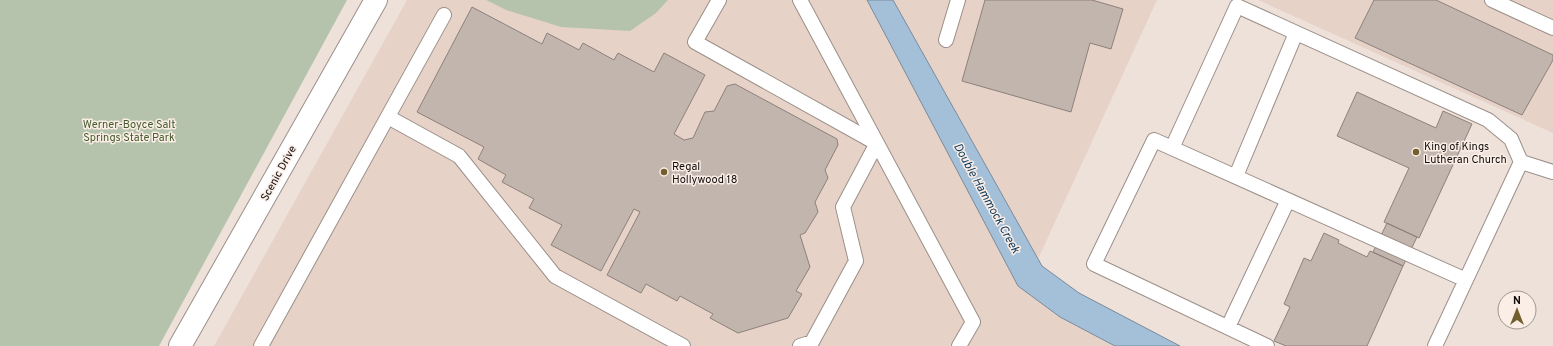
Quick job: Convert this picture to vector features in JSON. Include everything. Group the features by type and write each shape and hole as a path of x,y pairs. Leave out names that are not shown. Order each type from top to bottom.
{"street":[{"name":"Scenic Drive","path":"180,346 376,0"}],"lane":[{"path":"719,0 695,42 877,143"},
{"path":"800,0 972,322 959,346"},
{"path":"946,40 958,0"},
{"path":"1492,0 1553,28"},
{"path":"1172,148 1238,6 1488,120 1511,139 1521,162 1435,346"},
{"path":"261,346 444,15"},
{"path":"1236,176 1296,33"},
{"path":"388,117 459,156 555,276 683,346"},
{"path":"1267,346 1094,264 1154,140 1466,280"},
{"path":"800,346 812,342 856,261 843,207 877,143"},
{"path":"1521,162 1553,172"},
{"path":"1228,328 1288,200"}],"shaded area":[{"path":"407,0 486,0 506,10 656,13 668,0 867,0 1018,286 1060,317 1115,346 214,346"},
{"path":"893,0 1157,0 1038,259"},
{"path":"1258,0 1553,0 1553,133"}],"green space":[{"name":"Werner-Boyce Salt Springs State Park","path":"0,0 347,0 159,346 0,346"},
{"path":"486,0 668,0 656,13 630,31 561,27 506,10"}],"water":[{"name":"Double Hammock Creek","path":"867,0 893,0 1042,266 1079,293 1180,346 1115,346 1060,317 1018,286"}],"building":[{"path":"985,0 1092,0 1123,9 1111,49 1090,43 1071,112 962,81"},
{"path":"1374,0 1436,0 1553,55 1553,60 1522,115 1355,38"},
{"name":"Regal Hollywood 18","path":"472,7 542,44 547,33 579,50 583,43 614,60 618,53 654,72 664,53 705,75 674,134 684,140 693,138 705,112 714,111 727,86 735,84 837,139 838,145 825,170 828,178 815,202 818,212 805,233 800,235 810,267 796,291 802,294 788,318 738,333 710,318 713,314 680,296 677,301 646,284 641,293 607,275 640,212 634,209 601,271 551,245 562,225 529,208 534,199 502,182 506,175 478,159 484,147 417,112"},
{"name":"King of Kings Lutheran Church","path":"1357,92 1436,128 1443,111 1472,124 1419,238 1384,222 1409,168 1337,136"},
{"path":"1387,223 1417,237 1403,266 1373,252"},
{"path":"1324,233 1339,240 1338,243 1367,257 1370,251 1403,266 1367,346 1286,346 1274,341 1290,307 1284,304 1304,258 1311,261"}],"place":[{"name":"King of Kings Lutheran Church","path":"1416,152"},
{"name":"Regal Hollywood 18","path":"664,172"}]}
